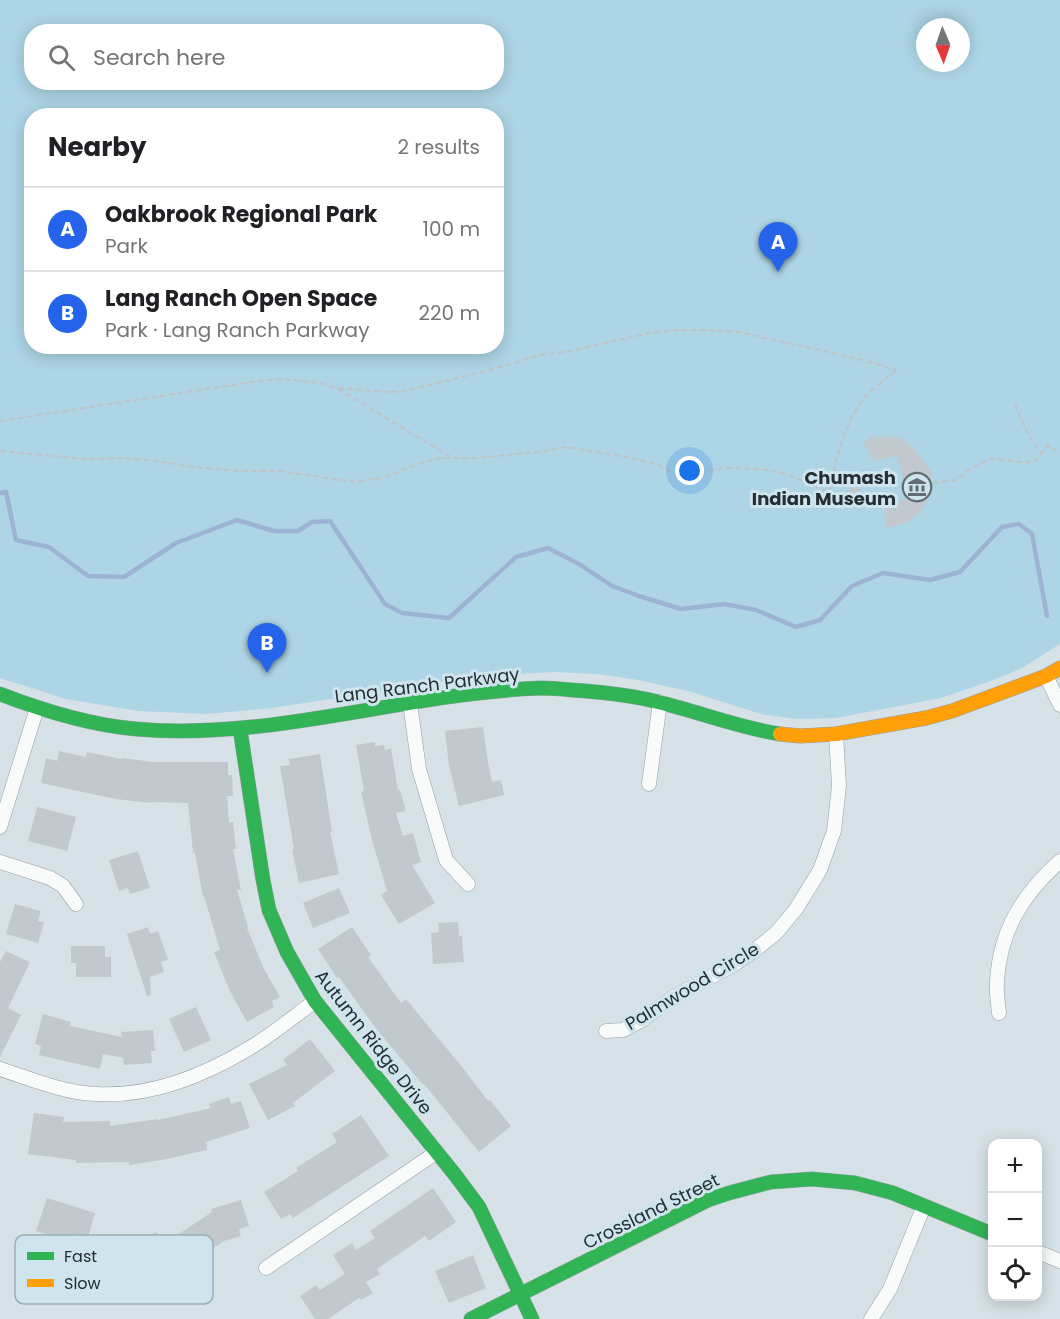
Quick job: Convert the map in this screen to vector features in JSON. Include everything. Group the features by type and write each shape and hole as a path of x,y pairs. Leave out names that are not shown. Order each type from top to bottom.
{"street":[{"name":"Lang Ranch Parkway","path":"0,694 37,708 84,721 135,729 186,731 240,729 490,692 543,688 601,692 660,702 760,731 800,736 836,735 952,711 997,696 1060,668"},
{"path":"1046,676 1060,705"},
{"path":"649,784 660,702"},
{"path":"411,703 420,769 446,860 468,884"},
{"path":"0,827 37,708"},
{"name":"Autumn Ridge Drive","path":"240,729 269,910 287,952 315,1000 479,1208 532,1319"},
{"name":"Palmwood Circle","path":"606,1031 623,1030 642,1020 672,998 733,965 776,933 796,909 820,870 834,831 839,786 836,735"},
{"path":"999,1013 997,983 999,960 1007,933 1019,907 1042,877 1060,861"},
{"path":"0,862 50,878 63,886 76,904"},
{"path":"0,1069 69,1090 96,1094 135,1093 184,1080 223,1063 250,1048 315,1000"},
{"path":"266,1268 437,1152"},
{"name":"Crossland Street","path":"471,1319 708,1200 733,1190 759,1184 799,1178 840,1180 880,1188 988,1232"},
{"path":"871,1319 890,1289 924,1206"},
{"path":"1042,1254 1060,1261"}],"path":[{"path":"0,451 84,459 148,460 239,471 279,471 356,482 382,478 440,458 477,458 567,447 659,465 678,476 726,468 761,470 786,474 826,490 832,485 835,462 852,416 866,395 896,370 739,332 673,330 540,355 405,391 386,392 336,388"},
{"path":"0,421 280,379 321,383 336,388 454,459"},
{"path":"1015,404 1021,419 1042,453"},
{"path":"924,483 957,480 964,473 991,459 1025,463 1036,460 1048,445 1056,451"}],"shaded area":[{"path":"0,0 1060,0 1060,644 1022,668 941,698 836,718 797,719 761,714 688,691 638,680 597,674 554,672 482,676 272,708 206,714 139,711 66,699 0,678"}],"building":[{"name":"Chumash Indian Museum","path":"869,436 900,437 915,449 932,472 926,503 919,514 905,523 886,528 884,507 896,504 907,496 897,456 873,461 863,441 869,439"},
{"name":"Chumash Indian Museum","path":"857,485 863,496 846,506 840,495"},
{"path":"483,727 492,782 501,780 504,795 459,806 449,766 445,731"},
{"path":"375,742 375,746 384,745 385,750 391,748 398,790 400,790 406,811 396,813 403,836 413,833 421,862 412,865 435,903 399,924 381,895 387,891 361,792 364,791 356,745"},
{"path":"59,751 86,757 87,752 121,759 154,762 228,762 228,775 232,775 233,796 227,796 229,822 233,822 236,849 233,849 241,890 237,890 247,928 264,969 280,997 272,1001 274,1007 247,1022 230,991 214,952 220,950 203,897 195,853 193,853 188,803 151,803 116,799 41,783 46,758 57,761"},
{"path":"320,754 332,832 330,832 339,874 299,883 280,766 290,765 289,759"},
{"path":"37,807 76,817 67,851 28,841"},
{"path":"138,851 150,888 130,894 128,888 119,891 109,860"},
{"path":"339,888 350,913 313,928 303,903"},
{"path":"15,904 41,911 38,921 44,922 38,943 6,934"},
{"path":"458,922 459,936 462,936 464,962 433,964 431,933 439,932 438,923"},
{"path":"148,927 150,934 158,931 168,960 161,962 164,972 150,977 151,995 147,996 127,934"},
{"path":"352,927 371,955 368,957 401,1003 406,999 511,1126 479,1152 374,1026 318,949"},
{"path":"71,946 105,946 105,957 111,957 111,977 76,977 76,963 71,963"},
{"path":"6,951 30,962 8,1008 21,1015 0,1057 0,962"},
{"path":"196,1007 211,1040 184,1052 169,1019"},
{"path":"43,1014 71,1022 70,1026 122,1037 121,1032 153,1030 155,1051 151,1051 152,1063 124,1065 123,1058 103,1054 100,1069 39,1055 41,1046 35,1044"},
{"path":"310,1039 335,1071 293,1103 295,1106 268,1120 249,1084 287,1065 283,1060"},
{"path":"229,1097 231,1104 241,1101 250,1128 206,1142 207,1150 129,1165 129,1162 76,1163 76,1160 28,1154 34,1113 64,1117 63,1122 110,1121 110,1126 158,1120 211,1108 209,1104"},
{"path":"361,1115 389,1156 293,1218 290,1214 281,1219 264,1192 298,1171 296,1168 337,1142 332,1134"},
{"path":"433,1188 456,1222 429,1241 425,1236 377,1269 380,1274 366,1282 373,1293 361,1300 359,1298 328,1319 315,1319 300,1296 316,1285 320,1290 345,1274 333,1255 352,1243 356,1250 375,1238 370,1231"},
{"path":"47,1198 95,1213 89,1235 49,1235 36,1231"},
{"path":"241,1200 249,1226 239,1229 241,1236 224,1241 213,1248 213,1235 178,1235 212,1212 211,1209"},
{"path":"473,1255 486,1288 449,1303 435,1271"}],"waterway":[{"path":"0,493 6,492 16,540 49,547 88,576 124,577 176,543 237,520 274,531 298,531 312,522 330,521 385,604 402,613 449,618 516,557 548,548 579,564 612,586 639,596 681,609 724,604 756,610 796,627 820,620 852,586 883,573 930,580 960,572 1002,527 1019,524 1032,534 1047,616"}],"traffic: fast":[{"path":"0,694 84,721 136,729 187,731 288,723 439,698 553,688 640,698 780,734"},
{"path":"240,729 269,910 287,952 315,1001 479,1207 532,1319"},
{"path":"471,1319 708,1200 771,1182 812,1179 855,1183 893,1193 988,1232"}],"traffic: slow":[{"path":"780,734 800,736 836,734 926,718 952,711 1046,676 1060,668"}],"place":[{"name":"Oakbrook Regional Park","path":"778,272"},
{"name":"Chumash Indian Museum","path":"917,487"},
{"name":"Lang Ranch Open Space","path":"267,673"}]}
